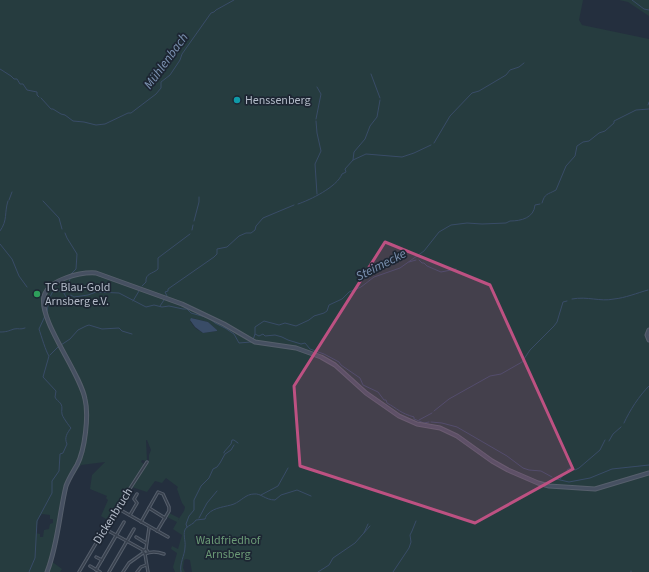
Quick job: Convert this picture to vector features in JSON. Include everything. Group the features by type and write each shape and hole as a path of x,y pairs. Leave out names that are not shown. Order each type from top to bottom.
{"main road":[{"path":"47,572 52,559 66,487 70,476 78,464 81,453 87,415 85,399 80,384 60,346 44,310 44,297 47,290 54,283 85,273 96,273 182,304 224,324 255,342 296,348 321,357 335,365 366,393 399,416 417,424 440,428 457,436 492,461 512,472 538,483 549,486 595,489 649,472"},
{"path":"649,330 647,335 649,340"}],"street":[{"name":"Dickenbruch","path":"81,572 117,508 147,462"},
{"path":"141,522 158,492 163,494 169,509 157,531"},
{"path":"130,515 137,503 134,499 137,494"},
{"path":"117,508 168,537"},
{"path":"149,508 165,518"},
{"path":"96,570 124,522"},
{"path":"123,572 128,563 146,549 150,527"},
{"path":"105,529 144,552 157,552 164,554"},
{"path":"109,572 134,529"},
{"path":"136,537 146,543"},
{"path":"144,552 148,572"},
{"path":"96,557 102,560"},
{"path":"137,572 141,567 147,565"},
{"path":"90,566 100,572"}],"highlighted area":[{"path":"385,242 490,285 573,469 475,523 300,466 294,386"}],"green space":[{"name":"Waldfriedhof Arnsberg","path":"0,0 583,0 579,20 582,25 649,39 649,572 192,572 190,560 186,559 184,560 183,568 185,572 175,572 173,567 177,553 171,549 172,546 178,549 182,535 173,529 177,522 167,517 169,513 179,518 178,520 184,511 185,507 177,489 178,487 166,478 162,483 155,481 147,492 132,487 149,460 151,450 146,440 147,461 142,460 141,462 144,464 143,467 110,518 108,517 106,519 101,516 108,500 106,498 107,496 90,489 92,475 105,462 81,465 71,479 67,478 61,498 51,561 62,569 60,572 0,572","holes":["88,271 96,273 171,299 181,304 96,274 82,274 60,281 52,286 47,292 44,299 44,306 60,347 46,317 43,307 43,298 50,285 72,274","192,309 219,321 218,322","192,318 208,322 217,331 203,333 195,328 190,321","42,514 50,515 50,519 53,519 53,523 50,524 49,529 44,530 43,537 40,537 40,534 36,533 38,519"]},
{"path":"619,0 649,0 649,16 628,2"}],"water":[{"path":"191,318 208,322 217,331 203,333 195,327 190,320"}],"waterway":[{"name":"Mühlenbach","path":"41,98 51,109 65,115 73,121 96,125 105,124 131,113 156,94 161,88 161,82 170,75 180,60 182,54 211,13 234,0"},
{"path":"632,0 644,9 649,10"},
{"path":"434,143 450,116 472,93 479,91 506,75 510,70 519,67 524,63"},
{"name":"Mühlenbach","path":"0,69 14,79 17,79 27,90 37,92 39,97"},
{"path":"371,74 380,98"},
{"path":"316,119 321,94 317,87"},
{"path":"353,160 354,152 365,139 370,126 377,117 380,100"},
{"name":"Steimecke","path":"542,203 545,196 556,190 566,166 575,156 577,146 583,142 589,141 599,133 605,131 614,123 614,121 636,110 649,109"},
{"path":"316,121 321,151 315,164 317,194"},
{"path":"298,204 316,196 335,184 342,174 346,172 345,169 353,160 366,154 402,157 431,145"},
{"path":"9,200 12,192"},
{"path":"194,221 199,197"},
{"path":"0,231 5,220 8,201"},
{"path":"43,201 59,218 62,229"},
{"name":"Steimecke","path":"255,334 255,327 264,321 279,325 285,323 296,326 314,316 324,313 327,311 329,305 342,299 349,292 361,287 374,277 400,268 424,251 439,232 451,225 467,223 506,223 530,216 535,205 540,204"},
{"path":"167,296 165,292 168,291 168,289 214,257 217,254 217,249 227,247 239,236 246,233 251,233 255,230 256,226 263,218 294,205"},
{"path":"192,230 193,225"},
{"path":"65,233 77,254 76,269 70,275"},
{"path":"142,286 146,282 148,275 158,269 158,258 190,234"},
{"path":"0,244 12,259 19,276 27,287"},
{"name":"Steimecke","path":"409,262 416,260"},
{"path":"419,260 427,266 441,272 456,269"},
{"path":"65,293 70,279"},
{"path":"572,299 583,298 609,300 622,298 648,290"},
{"path":"47,312 49,299 53,291 60,291 64,293 66,297 71,295 74,297 88,295 96,292 119,293 146,307 154,305 187,309 191,313 209,318 225,328 234,334 239,343 251,342"},
{"path":"133,301 139,291"},
{"path":"160,306 164,300"},
{"path":"434,411 449,399 490,376 501,374 522,362 530,350 557,322 563,302 567,301"},
{"path":"29,572 35,558 37,521 52,493 52,481 59,471 60,454 63,453 67,444 66,436 71,428 62,415 62,405 55,397 56,391 43,377 49,356 39,329 45,316"},
{"path":"61,345 70,339 78,330 89,325 102,329 119,328 122,331 132,334"},
{"path":"0,332 25,328"},
{"path":"253,340 255,334 259,336 263,334 265,336 275,335 301,344 305,343 310,349 339,362 360,378 363,385 378,392 387,403 414,417 414,419 424,423 429,422"},
{"path":"50,355 59,346"},
{"path":"624,423 635,403 649,386"},
{"path":"419,420 432,413"},
{"path":"431,422 457,427 507,456 523,468 541,471 552,477"},
{"path":"609,441 613,434 621,427"},
{"path":"224,453 231,444 232,440 238,443"},
{"path":"567,470 570,468 575,470 579,468 600,450 605,440"},
{"path":"187,527 186,524 189,516 194,510 194,500 201,486 209,478 213,469 217,467 225,454 231,450 234,445"},
{"path":"556,479 569,482 590,478 612,469 649,465"},
{"path":"261,495 278,486 288,468"},
{"path":"560,479 566,472"},
{"path":"181,572 185,550 184,535 186,528 196,520 205,519 213,510 234,504 251,494 257,494 268,499 275,500 281,495 297,490 311,496"},
{"path":"199,518 207,503 217,491"},
{"path":"393,572 409,548 411,542 410,535 416,521"},
{"path":"364,533 368,524"},
{"path":"318,572 329,565 333,558 355,543 370,526"}],"place":[{"name":"Henssenberg","path":"237,100"},
{"name":"TC Blau-Gold Arnsberg e.V.","path":"37,294"}]}
